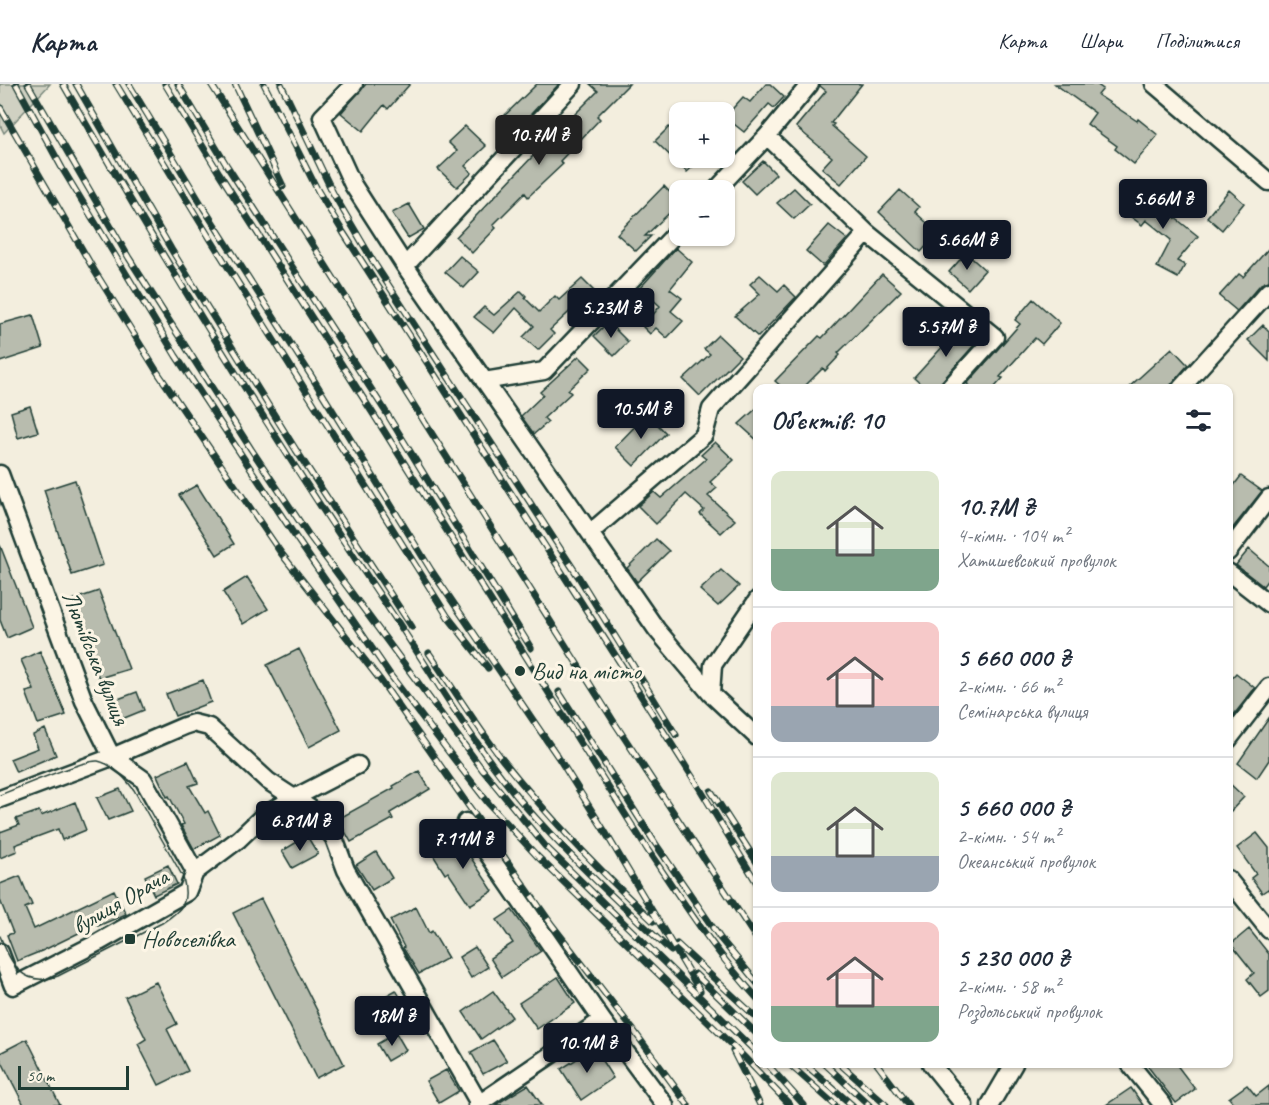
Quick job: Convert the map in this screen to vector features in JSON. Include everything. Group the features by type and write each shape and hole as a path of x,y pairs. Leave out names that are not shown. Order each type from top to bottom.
{"street":[{"path":"354,84 322,117 353,186 405,266 657,630 711,694 753,733"},
{"path":"405,266 573,84"},
{"path":"725,180 767,136 810,84"},
{"path":"1154,84 1269,182"},
{"path":"767,136 867,233 995,337 953,384"},
{"path":"591,532 704,435 711,409 867,233"},
{"path":"484,381 544,371 669,240"},
{"path":"1185,384 1269,291"},
{"name":"Лютівська вулиця","path":"0,474 84,701 112,757 143,779 195,873"},
{"path":"1233,545 1269,498"},
{"path":"1233,576 1269,604"},
{"path":"711,694 713,665 753,606"},
{"path":"1233,734 1269,687"},
{"path":"0,799 112,757 184,726 193,723 201,724 217,732 268,781 311,809 334,838 346,870 479,1105 602,1020"},
{"name":"вулиця Орача","path":"0,952 12,986 99,942 187,892 195,873 239,839 262,817 358,765"},
{"path":"466,822 602,1020 665,1105"},
{"path":"1233,885 1269,930"},
{"path":"935,1068 964,1105"},
{"path":"990,1105 1012,1068"},
{"path":"1133,1068 1163,1105"}],"shaded area":[{"path":"0,84 50,84 4,133 0,125"}],"building":[{"path":"366,84 410,84 388,109 384,105 363,131 341,113"},
{"path":"537,84 559,84 517,129 504,116"},
{"path":"590,84 629,84 597,116 600,119 560,161 563,164 528,197 525,193 493,225 496,228 472,253 456,237 598,91"},
{"path":"766,84 770,84 784,97 774,108 769,104 744,132 735,125 735,106 743,97 750,102"},
{"path":"820,84 862,84 831,123 866,156 841,184 822,168 832,157 796,127 826,91"},
{"path":"1055,84 1096,84 1103,89 1098,95 1137,121 1138,119 1158,135 1134,164 1115,149 1117,146 1087,124 1095,113"},
{"path":"465,126 486,146 465,166 472,173 457,187 438,169 457,151 448,142"},
{"path":"669,127 669,155 655,141"},
{"path":"763,161 776,174 755,194 742,181"},
{"path":"664,186 669,191 669,213 645,236 651,236 636,251 617,234"},
{"path":"794,188 810,204 794,219 777,203"},
{"path":"1142,189 1198,236 1177,261 1185,265 1178,278 1157,267 1171,240 1146,220 1142,225 1123,211"},
{"path":"900,190 919,207 915,212 938,233 921,252 879,212"},
{"path":"1229,190 1244,203 1222,230 1207,217"},
{"path":"409,204 424,229 408,238 392,213"},
{"path":"829,225 847,239 823,266 806,251"},
{"path":"676,248 692,262 670,289 682,298 671,311 683,321 667,338 656,328 650,334 643,327 660,306 640,288"},
{"path":"1269,248 1269,281 1261,284 1237,311 1219,296 1239,274 1243,277"},
{"path":"966,253 985,270 968,289 949,272"},
{"path":"460,256 479,272 464,288 445,272"},
{"path":"882,274 901,291 838,353 840,355 825,371 823,368 807,384 778,384 775,381 819,336 822,338"},
{"path":"760,275 778,291 784,285 796,297 758,337 735,316 760,294 750,284"},
{"path":"582,279 597,294 584,306 580,302 550,330 554,334 538,350 523,337 534,326 516,308 494,333 474,317 484,307 494,315 521,291 539,312 555,296 559,300"},
{"path":"1033,299 1060,323 1042,344 1035,338 1000,377 1003,378 998,384 967,384 1020,324 1015,320"},
{"path":"33,315 43,348 0,362 0,324"},
{"path":"608,322 628,342 614,356 594,336"},
{"path":"955,324 976,343 940,384 921,384 914,378 946,343 942,339"},
{"path":"1263,325 1269,331 1269,361 1248,340"},
{"path":"718,335 740,356 700,396 683,379 710,354 704,349"},
{"path":"1172,348 1188,365 1171,384 1132,384"},
{"path":"579,356 591,368 568,390 571,393 544,418 548,422 534,434 521,416 543,395 540,392"},
{"path":"30,406 38,432 18,438 11,412"},
{"path":"753,411 753,437 739,424"},
{"path":"647,414 666,433 634,466 615,447"},
{"path":"715,442 734,460 710,482 717,488 708,496 735,520 721,533 700,514 704,510 686,494 656,524 638,506 654,492 661,498 706,459 701,455"},
{"path":"1241,476 1262,491 1233,528 1233,486"},
{"path":"75,480 103,565 72,575 44,490"},
{"path":"197,485 234,544 217,555 179,495"},
{"path":"656,539 669,551 637,582 627,568"},
{"path":"0,545 32,627 7,638 0,620"},
{"path":"1249,549 1269,566 1269,578 1263,586 1236,565"},
{"path":"721,570 739,586 718,606 700,590"},
{"path":"247,577 268,609 243,624 223,592"},
{"path":"99,591 129,669 99,678 69,601"},
{"path":"299,649 341,730 309,747 267,665"},
{"path":"40,651 66,715 38,724 26,692 34,690 21,660"},
{"path":"1236,673 1255,688 1233,716 1233,676"},
{"path":"203,680 211,702 175,716 166,694"},
{"path":"137,692 144,710 117,721 110,702"},
{"path":"1269,718 1269,760 1257,778 1238,763"},
{"path":"45,729 56,755 16,772 10,759 38,748 33,735"},
{"path":"188,761 198,783 189,786 205,813 208,811 220,835 194,849 181,825 184,824 169,796 167,797 157,775"},
{"path":"419,771 430,789 390,813 393,819 351,842 338,819 394,788 393,786"},
{"path":"1233,787 1244,797 1233,809"},
{"path":"120,789 131,811 108,820 97,798"},
{"path":"75,802 86,830 62,840 58,829 15,845 17,851 0,858 0,832 19,825 16,819 39,811 41,816"},
{"path":"1257,833 1269,848 1269,891 1268,889 1262,893 1251,878 1256,874 1237,848"},
{"path":"307,836 318,854 292,868 282,851"},
{"path":"463,836 476,855 471,858 493,891 470,905 448,872 445,874 433,855"},
{"path":"376,852 392,878 372,890 356,865"},
{"path":"168,865 177,884 154,895 145,876"},
{"path":"20,876 32,905 25,908 34,929 114,890 126,914 98,926 97,924 17,961 7,935 13,933 0,900 0,884"},
{"path":"261,899 344,1064 316,1078 233,913"},
{"path":"416,907 429,933 432,931 448,958 419,974 390,920"},
{"path":"512,910 541,951 502,977 490,958 513,943 497,920"},
{"path":"1249,929 1269,954 1269,991 1261,997 1247,979 1254,973 1233,947 1233,942"},
{"path":"475,947 488,967 471,978 459,957"},
{"path":"558,977 575,1003 537,1029 519,1003"},
{"path":"156,982 177,1024 167,1029 188,1071 159,1085 138,1044 146,1039 125,997"},
{"path":"396,990 412,1018 390,1031 373,1003"},
{"path":"493,991 512,1017 481,1039 463,1012"},
{"path":"396,1033 406,1050 387,1061 377,1044"},
{"path":"27,1039 60,1105 24,1105 0,1058 0,1053"},
{"path":"493,1040 507,1061 483,1074 471,1052"},
{"path":"594,1048 613,1078 581,1100 561,1069"},
{"path":"1149,1068 1179,1068 1195,1089 1176,1103"},
{"path":"446,1070 459,1091 439,1103 426,1081"},
{"path":"528,1085 542,1105 496,1105 500,1102"},
{"path":"1247,1085 1256,1096 1269,1086 1269,1105 1235,1105 1229,1098"},
{"path":"1131,1088 1143,1105 1106,1105"}],"tram line":[{"path":"0,795 80,764 98,761 109,765 123,776 134,790 183,877 185,893 180,909 162,923 58,976 46,979 35,979 20,971 14,965 0,936"}],"railway":[{"path":"16,84 62,168 176,356 391,676 489,804 537,856 753,1066"},
{"path":"28,84 129,258 251,449 308,534 482,769 545,846 753,1049"},
{"path":"63,84 140,217 261,413 484,754 520,800 574,859 671,951"},
{"path":"76,84 171,249 296,450 412,627"},
{"path":"116,84 211,240 448,617 488,668"},
{"path":"129,84 203,207 312,377 431,570 558,757 604,830 700,991"},
{"path":"165,84 647,849 713,945 753,993"},
{"path":"178,84 227,166 384,409 531,648"},
{"path":"211,84 614,722 753,933"},
{"path":"235,84 283,186"},
{"path":"264,84 318,191 343,232 626,672 753,877"},
{"path":"281,84 333,193 376,266 578,576 676,735"},
{"path":"0,107 94,270 156,370 281,553 381,681 552,925 688,1105"},
{"path":"429,653 483,733 519,781 575,843 653,921"},
{"path":"559,692 655,843 720,938 753,978"},
{"path":"711,791 753,856"},
{"path":"677,944 753,1014"},
{"path":"695,974 753,1030"},
{"path":"733,1051 760,1105"},
{"path":"755,1068 790,1105"},
{"path":"771,1068 804,1105"},
{"path":"793,1068 835,1105"},
{"path":"810,1068 852,1105"},
{"path":"829,1068 869,1105"},
{"path":"844,1068 886,1105"},
{"path":"880,1068 908,1105"}],"place":[{"name":"Вид на місто","path":"520,671"},
{"name":"Новоселівка","path":"130,939"}]}
